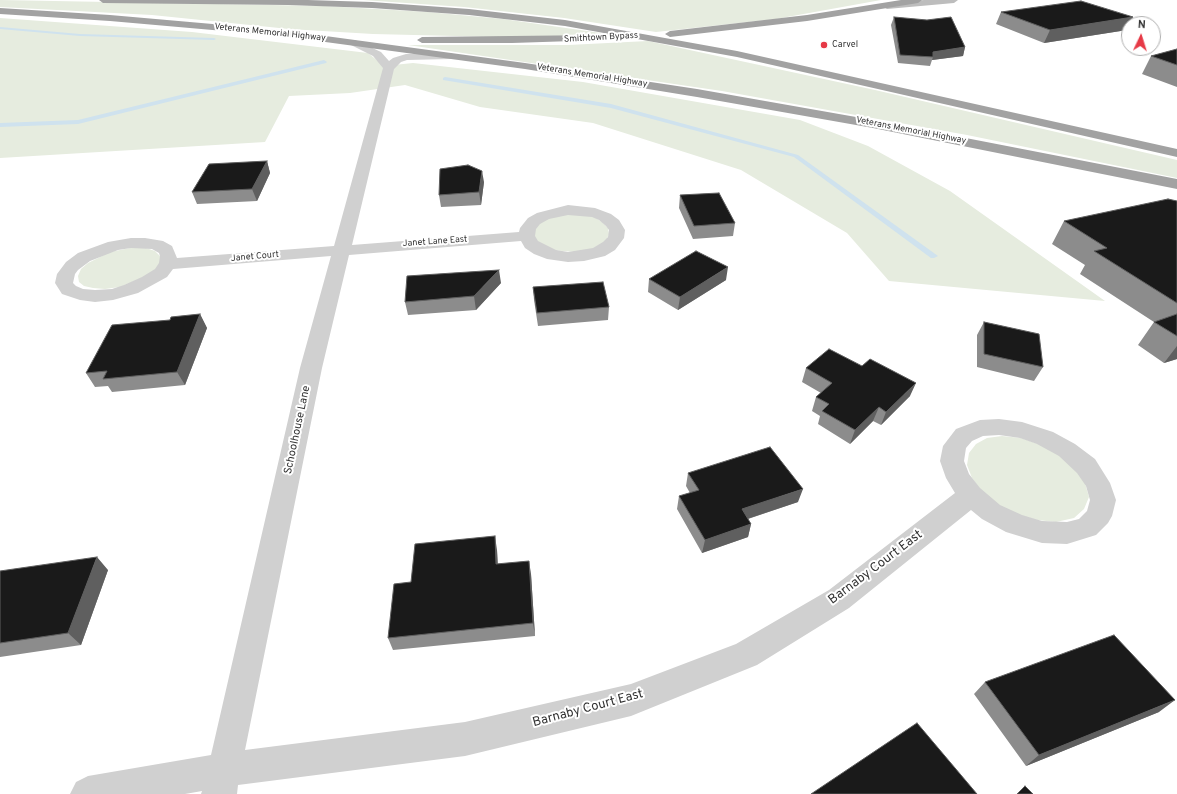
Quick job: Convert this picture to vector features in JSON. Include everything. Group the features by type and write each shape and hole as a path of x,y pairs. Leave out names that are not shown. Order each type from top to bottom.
{"highway":[{"path":"103,0 310,2 413,7 525,18 643,36 749,57 1177,153"},
{"name":"Smithtown Bypass","path":"281,33 408,39 540,40 643,36 783,22 918,0"},
{"name":"Veterans Memorial Highway","path":"0,11 103,17 281,33 608,78 977,143 1177,184"},
{"path":"783,22 733,33 728,37 728,41 743,50 865,77 926,96"}],"main road":[{"path":"887,6 954,0"}],"street":[{"path":"355,43 377,54 389,68 397,60 406,57 451,56"},
{"name":"Schoolhouse Lane","path":"221,782 311,368 389,68"},
{"path":"568,210 595,213 609,220 617,230 616,238 610,246 599,252 584,256 568,257 553,255 540,250 531,244 527,236 528,228 538,218 555,212 568,210"},
{"name":"Janet Lane East","path":"342,249 527,236"},
{"path":"145,243 157,245 166,250 170,256 168,264 160,273 148,282 132,289 113,294 95,296 80,294 69,290 64,283 66,274 72,266 98,251 114,246 145,243"},
{"name":"Janet Court","path":"168,264 342,249"},
{"path":"999,427 1022,430 1045,438 1067,450 1086,466 1094,477 1098,483 1103,500 1100,516 1087,527 1067,533 1042,532 1015,524 991,512 971,495 958,478 952,461 955,446 964,435 980,428 999,427"},
{"name":"Barnaby Court East","path":"88,794 221,782 465,739 631,700 746,655 839,599 971,495"}],"shaded area":[{"path":"0,0 325,6 428,12 503,19 615,35 497,37 373,34 289,29 152,15 0,7"},
{"path":"363,0 881,0 776,19 656,32 564,18 464,7"},
{"path":"0,18 192,32 368,53 384,66 413,63 583,82 800,120 868,146 950,191 1105,301 889,281 847,233 741,170 593,123 480,107 405,85 350,93 289,96 265,142 0,158"},
{"path":"648,41 875,90 1177,160 1177,178 967,135 722,91 408,45 568,45"},
{"path":"571,213 594,217 602,222 608,228 609,234 606,241 588,251 575,252 551,250 536,240 534,234 536,227 541,222 549,217"},
{"path":"135,247 155,251 160,256 160,262 156,269 146,276 120,287 105,289 84,286 79,282 78,276 81,269 88,263 110,252"},
{"path":"1002,436 1021,438 1041,445 1060,455 1075,468 1085,483 1089,497 1084,509 1074,518 1056,522 1037,520 1016,514 997,504 982,492 972,478 967,465 969,453 976,444 987,438"}],"building":[{"path":"1081,1 1130,16 1121,16 1121,19 1050,30 1001,12"},
{"path":"894,17 927,20 951,17 965,47 933,52 933,57 900,55"},
{"path":"1177,49 1177,65 1151,56 1161,56 1161,53"},
{"path":"267,161 252,189 192,192 209,164"},
{"path":"468,165 482,171 479,192 439,195 440,169"},
{"path":"719,193 735,223 694,226 680,195"},
{"path":"1168,199 1177,201 1177,303 1094,251 1107,248 1064,221"},
{"path":"696,251 728,267 680,297 649,279"},
{"path":"499,270 474,296 405,302 407,276"},
{"path":"603,282 609,307 537,313 533,287"},
{"path":"200,314 177,372 103,379 107,371 86,373 112,325 170,320 171,317"},
{"path":"1177,314 1177,336 1154,322"},
{"path":"984,322 1039,334 1043,367 984,354"},
{"path":"829,349 862,366 870,359 916,383 886,412 879,407 855,430 822,411 829,404 816,397 832,383 806,368"},
{"path":"770,447 803,489 742,509 751,524 705,540 679,496 699,490 688,473"},
{"path":"495,536 496,564 529,561 533,623 388,638 394,584 411,582 415,544"},
{"path":"97,557 68,633 0,643 0,571"},
{"path":"1114,635 1175,700 1039,755 985,682"},
{"path":"917,723 977,794 811,794"},
{"path":"1025,786 1033,794 1017,794"}],"waterway":[{"path":"0,28 80,35 214,39"},
{"path":"0,125 78,122 324,62"},
{"path":"445,79 611,106 796,156 934,256"}],"place":[{"name":"Carvel","path":"824,45"}]}
